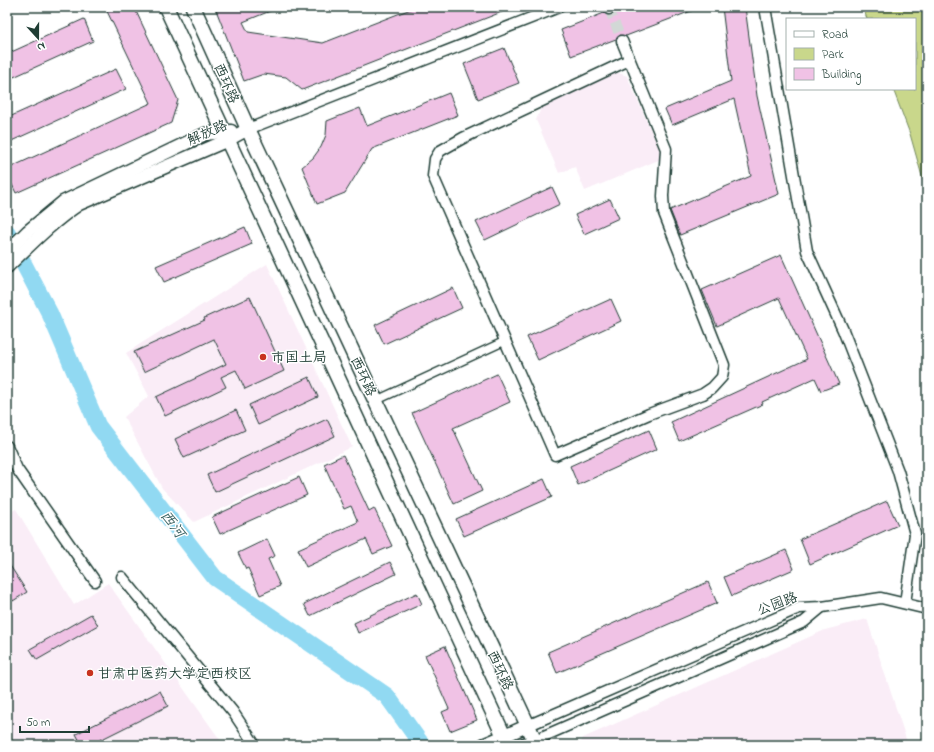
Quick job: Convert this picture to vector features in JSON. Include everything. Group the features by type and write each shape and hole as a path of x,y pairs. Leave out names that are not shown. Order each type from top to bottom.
{"main road":[{"name":"西环路","path":"166,7 506,740"},
{"name":"西环路","path":"192,7 527,726 531,743"}],"street":[{"path":"248,130 560,7"},
{"path":"765,7 807,251 843,330 898,471 915,534 905,603"},
{"path":"622,41 630,60 666,149 663,196 664,213 724,365 722,377 712,388 703,394 649,414 556,455 433,176 435,159 440,151 463,138 630,60"},
{"name":"解放路","path":"7,267 30,236 63,202 205,134 226,136 248,130"},
{"name":"解放路","path":"7,252 30,236"},
{"path":"375,401 506,340"},
{"path":"7,446 17,469 95,581"},
{"path":"122,577 233,712 255,745"},
{"path":"822,607 881,598 927,609"},
{"name":"公园路","path":"483,745 506,740 527,726 799,608 822,607"},
{"name":"公园路","path":"531,743 804,622 822,607"}],"shaded area":[{"path":"616,72 627,76 663,158 585,191 575,167 559,173 536,120 542,106"},
{"path":"267,264 352,447 194,522 162,488 124,417 149,396 126,353"},
{"name":"甘肃中医药大学定西校区","path":"16,509 74,605 108,583 221,741 221,745 7,745 7,514"},
{"path":"867,619 908,745 580,745 583,738 825,630"}],"green space":[{"path":"863,7 927,7 927,194 910,134 893,90 916,90 916,18 867,18"}],"building":[{"path":"105,7 134,7 178,100 171,123 16,193 7,174 7,169 151,103"},
{"path":"225,7 280,7 243,22 248,32 323,43 416,7 512,8 302,90 286,77 264,74 244,81 216,10"},
{"path":"621,7 699,8 626,36 620,35 616,39 571,56 561,30 604,13 612,15 615,12 615,9"},
{"path":"722,7 745,7 757,96 779,194 680,235 670,210 751,176 734,99 672,125 665,109 731,81"},
{"path":"84,19 93,41 7,80 7,54"},
{"path":"504,48 519,83 478,99 464,64"},
{"path":"116,69 126,89 7,143 7,118"},
{"path":"449,93 458,115 372,149 345,193 317,204 302,167 313,158 321,147 326,135 327,121 360,108 367,126"},
{"path":"552,187 560,204 485,240 476,222"},
{"path":"610,199 619,218 584,234 575,215"},
{"path":"245,227 252,244 164,282 156,266"},
{"path":"781,255 839,384 821,391 815,378 762,402 763,404 679,441 671,422 807,359 779,298 717,326 702,290"},
{"path":"453,288 462,308 384,344 375,325"},
{"path":"250,297 284,371 245,389 236,370 221,377 226,387 165,416 156,397 226,364 214,339 144,372 134,352 205,320 204,318"},
{"path":"611,299 621,321 538,360 527,337"},
{"path":"497,374 510,402 453,428 482,491 454,504 412,413"},
{"path":"309,377 318,397 258,425 249,405"},
{"path":"236,410 245,430 184,458 175,439"},
{"path":"327,419 335,436 215,492 207,475"},
{"path":"649,430 657,449 578,485 570,466"},
{"path":"343,455 369,511 374,508 392,546 373,554 366,539 306,567 298,549 358,522 351,506 344,509 324,464"},
{"path":"299,477 307,495 220,534 212,517"},
{"path":"544,479 552,497 464,536 456,519"},
{"path":"887,501 898,525 810,564 800,539"},
{"path":"267,539 275,556 268,559 280,586 260,595 248,568 246,569 238,553"},
{"path":"786,550 794,569 732,596 724,577"},
{"path":"7,561 27,592 13,601 7,592"},
{"path":"390,562 396,574 310,616 304,604"},
{"path":"708,582 717,603 557,673 548,652"},
{"path":"417,593 422,604 358,633 354,623"},
{"path":"91,614 98,625 37,660 30,649"},
{"path":"445,646 477,720 450,731 442,712 449,709 425,655"},
{"path":"160,691 168,706 90,745 82,745 76,734"}],"waterway":[{"name":"西河","path":"7,232 50,314 98,426 215,578 387,696 422,745"}],"tunnel":[{"path":"609,9 622,41"}],"place":[{"name":"市国土局","path":"263,357"},
{"name":"甘肃中医药大学定西校区","path":"90,673"}]}
